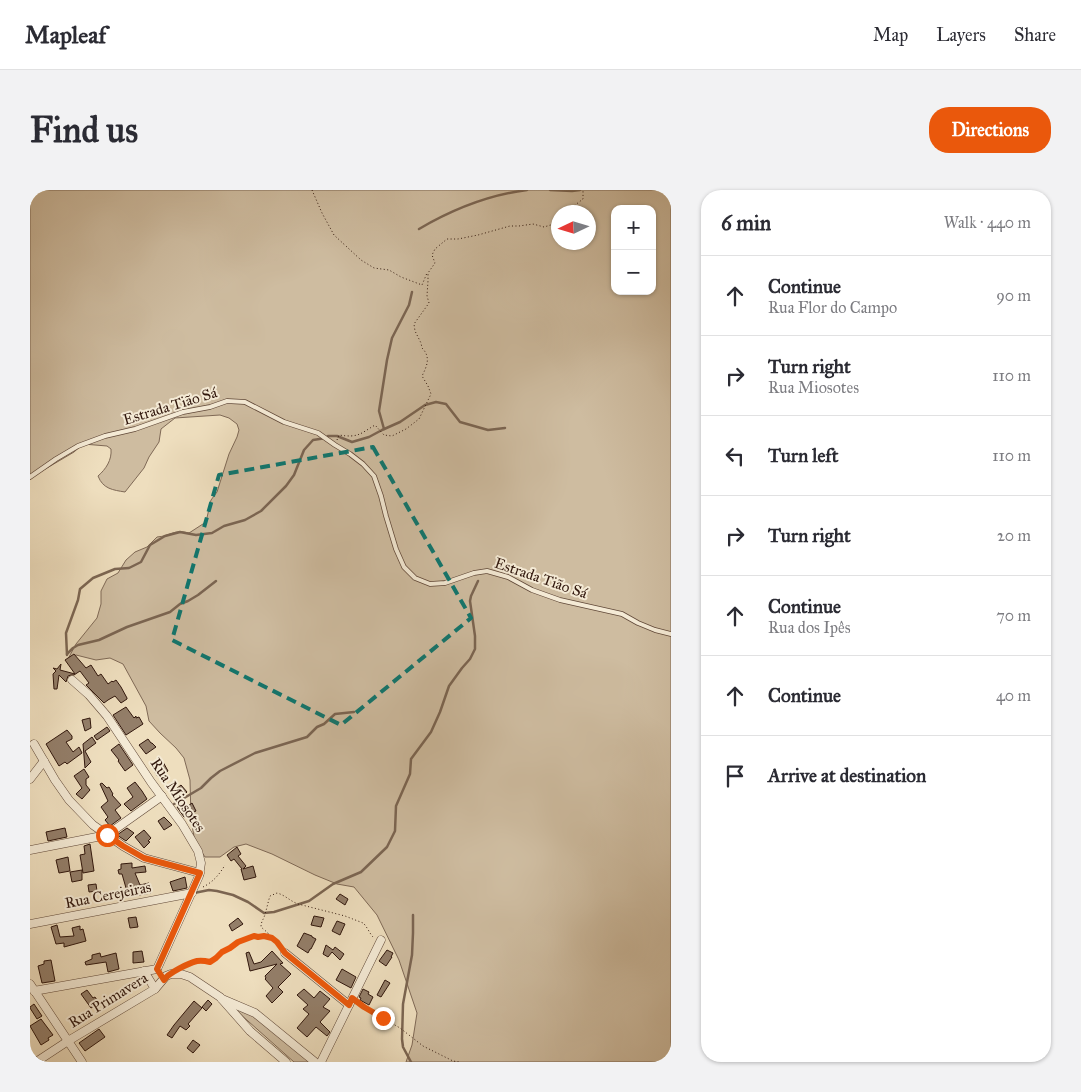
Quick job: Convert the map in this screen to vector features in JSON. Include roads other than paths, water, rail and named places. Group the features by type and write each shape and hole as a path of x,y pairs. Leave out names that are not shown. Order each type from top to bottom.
{"street":[{"name":"Rua Miosotes","path":"72,680 89,695 107,716 182,824 198,851 202,863 193,892 157,969"},
{"path":"34,744 69,800 93,825 144,858 200,873"},
{"path":"30,780 44,761"},
{"path":"30,850 107,835 162,796"},
{"name":"Rua Cerejeiras","path":"30,924 193,892"},
{"path":"321,1062 380,942"},
{"path":"285,953 350,1002"},
{"path":"82,1062 32,988 157,969 164,980"},
{"path":"144,972 155,989"},
{"name":"Rua Primavera","path":"36,1062 155,989 166,976 171,974 181,974 190,977 220,997"},
{"path":"220,997 250,1031 286,1062"},
{"path":"220,997 255,1012 315,1062"}],"lane":[{"name":"Estrada Tião Sá","path":"30,477 78,446 105,436 135,429 184,412 210,407 226,400 244,402 284,422 318,433 363,464 374,476 396,549 404,567 415,578 430,584 444,582 474,572 487,571 508,577 532,590 560,600 622,614 638,623 671,634"}],"waterway":[{"path":"419,229 471,204 498,195 527,190"},
{"path":"550,190 580,190"},
{"path":"384,429 379,411 387,360 392,338 409,305 412,292"},
{"path":"67,655 66,633 80,589 93,578 115,569 129,568 141,562 150,545 165,536 180,532 196,535 212,533 224,526 245,520 261,511 286,486 294,475 304,450 313,440 337,436 352,442 369,437 400,422 425,405 436,402 446,404 460,422 488,430 505,428"},
{"path":"67,654 78,645 99,640 127,627 170,612 180,604 198,595 216,581"},
{"path":"194,893 209,890 217,891 233,895 248,902 264,913 274,912 309,901 333,884 361,872 387,847 395,831 396,806 410,774 411,759 431,732 449,686 470,659 475,649 470,601 478,581"},
{"path":"174,804 201,788 220,771 255,753 307,737 335,714 354,712"},
{"path":"411,1062 403,1047 402,1039 403,1004 412,955 413,915"}]}
